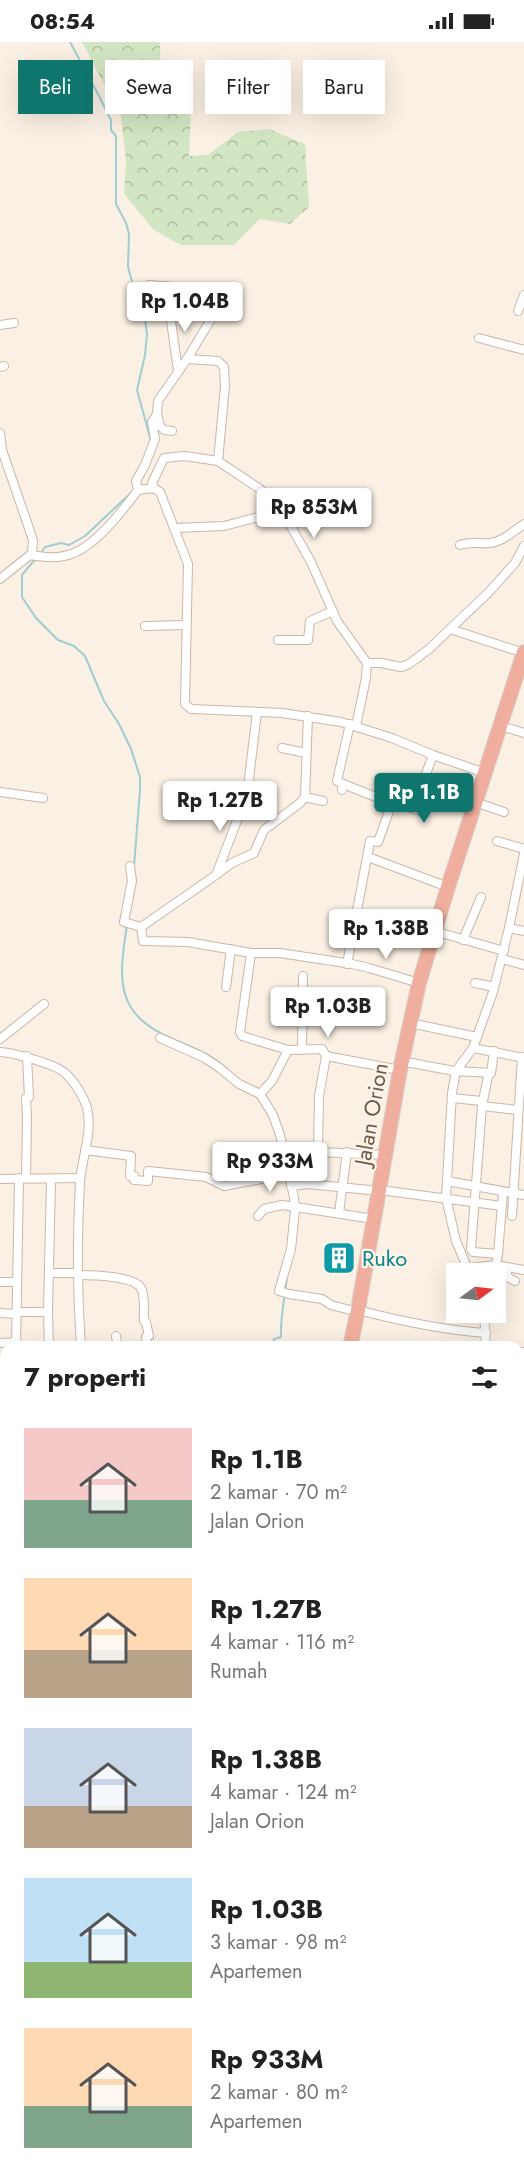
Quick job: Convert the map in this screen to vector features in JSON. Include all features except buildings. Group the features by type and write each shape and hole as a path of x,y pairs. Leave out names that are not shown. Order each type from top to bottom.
{"highway":[{"name":"Jalan Orion","path":"351,1341 401,1065 420,983 434,931 524,652"}],"street":[{"path":"149,285 228,290 187,359 158,401 158,414 162,429 172,431"},
{"path":"518,311 524,295"},
{"path":"168,299 178,371"},
{"path":"0,325 14,323"},
{"path":"479,338 524,350"},
{"path":"187,359 218,361 224,367 225,386 218,461"},
{"path":"0,579 25,557 70,555 76,552 124,509 137,487 155,439 152,422 158,414"},
{"path":"1,437 2,450 38,556"},
{"path":"154,488 152,483 164,458 185,456 218,461 260,489 280,510 299,538 333,611 348,638 367,663"},
{"path":"137,487 154,488 160,492 188,564 185,704 191,709 308,716 353,725 485,773"},
{"path":"175,528 224,526 280,510"},
{"path":"460,545 469,542 499,541 524,524"},
{"path":"367,663 401,667 409,664 489,592 515,563 524,546"},
{"path":"278,640 308,640 310,621 333,611"},
{"path":"145,626 185,625"},
{"path":"450,628 524,652"},
{"path":"367,663 337,781 342,787 421,811 432,791"},
{"path":"216,875 247,795 257,712"},
{"path":"141,927 232,863 254,853 264,830 305,797 308,716"},
{"path":"501,726 524,733"},
{"path":"282,748 306,753"},
{"path":"433,755 421,787 474,805 504,812"},
{"path":"0,792 43,798"},
{"path":"305,797 323,801"},
{"path":"347,964 369,857 370,841 378,842 392,803"},
{"path":"497,841 524,849"},
{"path":"466,1263 456,1241 446,1198 453,1071 473,1048 475,1036 493,987 514,904 520,891 524,854"},
{"path":"369,857 448,887"},
{"path":"130,866 132,881 124,918 127,922 141,927"},
{"path":"463,940 481,897"},
{"path":"514,904 524,906"},
{"path":"141,927 143,941 188,942 251,953 280,953 369,968 420,983"},
{"path":"509,928 524,931"},
{"path":"434,931 502,952 524,965"},
{"path":"226,987 231,949"},
{"path":"251,953 241,1035 288,1050 322,1049 326,1056 319,1096 318,1152"},
{"path":"302,1050 303,976"},
{"path":"475,983 493,987"},
{"path":"0,1039 44,1004"},
{"path":"410,1023 475,1036"},
{"path":"160,1038 203,1057 239,1084 261,1093 273,1115 286,1154 288,1174 293,1185 297,1207 291,1249 279,1291 322,1299 331,1305 408,1323 456,1331 486,1333"},
{"path":"473,1048 523,1057 518,1110 520,1142 512,1216"},
{"path":"261,1093 272,1081 288,1050"},
{"path":"0,1052 27,1056 62,1071 76,1087 87,1112 85,1150 80,1178 76,1273 81,1341"},
{"path":"494,1052 482,1104 471,1251 498,1254"},
{"path":"17,1341 17,1282 27,1117 26,1098 29,1097 27,1056"},
{"path":"326,1056 453,1071 491,1073"},
{"path":"452,1098 518,1110"},
{"path":"85,1150 130,1156 130,1176 140,1181 148,1181 148,1171 206,1177 220,1185 228,1186 288,1174"},
{"path":"286,1154 347,1152 385,1155"},
{"path":"339,1213 347,1152"},
{"path":"0,1179 80,1178"},
{"path":"49,1341 51,1179"},
{"path":"447,1181 524,1195"},
{"path":"293,1185 380,1190 502,1206"},
{"path":"496,1263 503,1192"},
{"path":"258,1216 264,1209 272,1206 297,1207 374,1219"},
{"path":"515,1281 507,1276 507,1267 524,1270"},
{"path":"49,1273 76,1273 128,1279 141,1288 144,1321 149,1336 146,1337 147,1341"},
{"path":"0,1282 17,1282"},
{"path":"0,1313 48,1312"},
{"path":"485,1323 486,1341"},
{"path":"116,1335 117,1341"}],"green space":[{"path":"82,42 160,42 160,60 105,60 105,86"},
{"path":"119,114 191,114 189,156 208,155 238,132 269,129 305,144 309,207 290,224 260,219 234,245 181,245 154,230 124,194 126,159"}],"waterway":[{"path":"70,42 111,120 111,130 116,136 116,204 129,234 128,267 145,320 147,334 137,390 151,441"},
{"path":"41,553 45,547 61,543 69,545 85,536 134,490"},
{"path":"37,557 22,575 22,597 36,618 58,640 74,646 85,656 104,701 131,749 140,777 134,866"},
{"path":"127,925 122,980 131,1008 141,1020 155,1030 203,1052 228,1070"},
{"path":"274,1341 281,1337 287,1277"}],"place":[{"name":"Ruko","path":"339,1258"}]}
